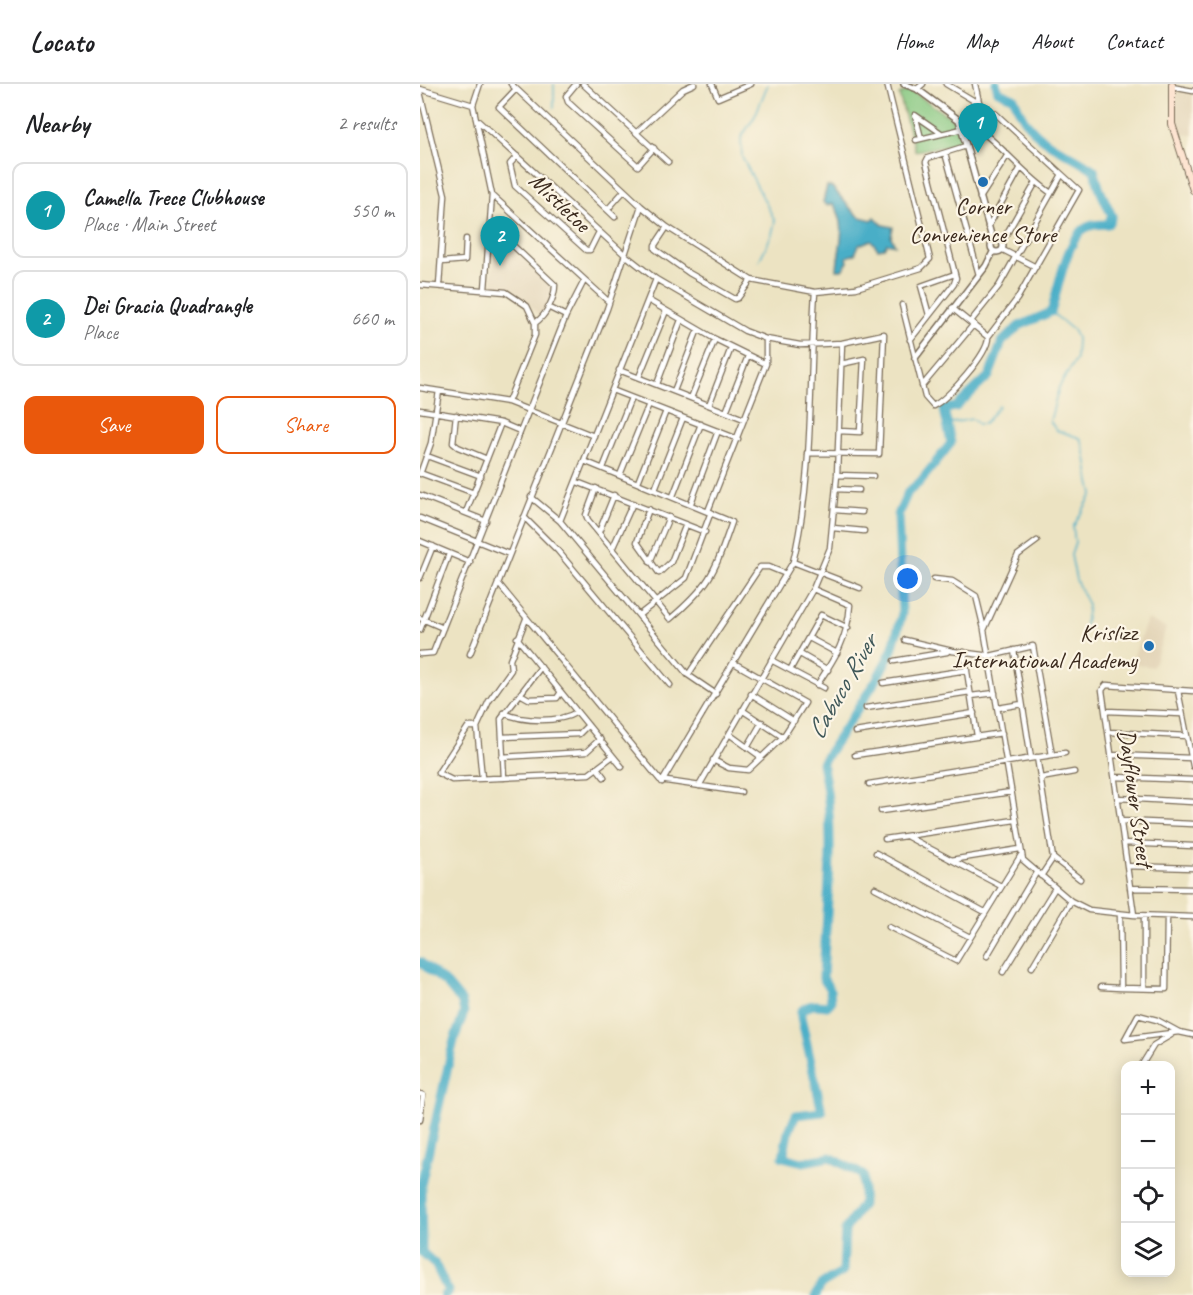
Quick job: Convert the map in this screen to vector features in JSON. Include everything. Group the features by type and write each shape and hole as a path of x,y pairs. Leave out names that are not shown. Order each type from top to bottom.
{"main road":[{"path":"1172,85 1172,124 1193,190"}],"street":[{"path":"480,84 473,105 492,195 485,289"},
{"path":"511,84 640,206 667,227 751,280 815,292 872,284 921,268 930,259 887,84"},
{"path":"576,84 566,96 568,102 638,166 654,148"},
{"path":"584,84 668,162"},
{"path":"637,132 683,87 694,84"},
{"path":"712,84 718,98 751,84"},
{"path":"904,84 917,88 954,113 962,129 993,242 991,246 993,252 979,275 915,358"},
{"path":"917,88 924,84"},
{"path":"902,305 922,386 928,404 933,406 947,397 986,348 988,337 1017,299 1079,190 1061,176 996,114 946,84"},
{"path":"975,84 980,104"},
{"path":"1172,85 1193,92"},
{"path":"516,89 499,107 615,217"},
{"path":"439,286 445,195 420,90 473,105"},
{"path":"942,133 915,115 919,139 962,129"},
{"path":"476,119 624,254 656,279 745,331 766,339 812,344 842,343 882,333 886,336 880,453 807,453"},
{"path":"972,124 1020,169 1051,193"},
{"path":"910,340 954,284 955,274 926,162 928,158 966,146"},
{"path":"945,153 979,275"},
{"name":"Mistletoe","path":"517,156 510,164 514,186 550,220 586,250 590,250 599,232"},
{"path":"980,198 1007,156"},
{"path":"988,227 1020,169"},
{"path":"922,386 999,286 1061,176"},
{"path":"1003,249 1002,242 1036,182"},
{"path":"608,209 624,191"},
{"path":"492,195 609,302"},
{"path":"470,654 609,302 640,206"},
{"path":"667,227 655,245 655,249 689,273 735,299 751,280"},
{"path":"489,233 504,237 555,285 548,308 542,318 534,322"},
{"path":"442,262 465,260 466,239"},
{"path":"993,242 1002,242"},
{"path":"1003,249 1036,267"},
{"path":"993,252 1000,252 1003,249"},
{"path":"929,315 921,286 955,274"},
{"path":"560,521 656,279"},
{"path":"420,654 433,652 566,315 584,281"},
{"path":"420,285 506,292 517,297 527,306 534,322 535,335 508,402"},
{"path":"662,782 793,562 801,526 807,453 815,292"},
{"path":"648,300 731,348 766,364"},
{"path":"548,308 566,315"},
{"path":"952,308 988,337"},
{"path":"639,377 666,311"},
{"path":"657,384 681,320"},
{"path":"674,391 698,329"},
{"path":"691,398 715,339"},
{"path":"639,615 686,578 766,364 766,339"},
{"path":"699,786 813,589 830,548 834,528 842,343"},
{"path":"709,405 731,348"},
{"path":"726,412 748,356"},
{"path":"839,431 860,432 864,359 841,364"},
{"path":"620,370 744,418"},
{"path":"420,388 508,402 594,436"},
{"path":"612,390 738,439"},
{"path":"439,391 427,456 420,473 474,493"},
{"path":"603,468 631,398"},
{"path":"620,475 649,404"},
{"path":"420,410 501,423 520,431"},
{"path":"638,482 666,411"},
{"path":"456,415 453,442 458,447 487,459"},
{"path":"655,489 683,418"},
{"path":"466,512 501,423"},
{"path":"673,496 701,424"},
{"path":"691,503 718,431"},
{"path":"427,456 481,476"},
{"path":"584,461 691,503 732,522 710,580 700,593 670,619 586,514 596,488"},
{"path":"837,475 873,476"},
{"path":"577,482 705,532"},
{"path":"836,489 859,490"},
{"path":"420,495 486,520"},
{"path":"599,532 614,495"},
{"path":"531,497 560,521 688,675 716,694"},
{"path":"613,548 633,503"},
{"path":"649,509 637,542 659,573 671,562 686,524"},
{"path":"835,510 862,512"},
{"path":"524,517 565,560 670,686"},
{"path":"650,562 669,517"},
{"path":"420,518 509,554"},
{"path":"834,528 864,531"},
{"path":"420,541 470,562"},
{"path":"984,630 1018,555 1037,541"},
{"path":"420,578 433,546"},
{"path":"420,630 422,619 449,554"},
{"path":"793,562 860,588"},
{"path":"688,675 760,567 769,567 786,574"},
{"path":"934,579 952,581 976,596 990,656 1020,852 1025,864 1071,901 1089,910 1144,916 1193,916"},
{"path":"498,583 662,782 741,792"},
{"path":"813,589 850,605 848,628 828,670 817,685"},
{"path":"790,670 822,615 848,628"},
{"path":"422,619 443,628"},
{"path":"482,778 477,727 489,701 511,670 510,660 526,619"},
{"path":"517,638 622,767"},
{"path":"809,638 837,653"},
{"path":"905,639 952,651 990,656 1033,646 1052,755"},
{"path":"1014,650 1031,758"},
{"path":"894,660 952,651"},
{"path":"964,652 977,736"},
{"path":"800,654 828,670"},
{"path":"771,660 824,688"},
{"path":"713,760 729,768 748,770 783,737 805,703 734,663"},
{"path":"504,778 501,718 541,667"},
{"path":"883,683 967,670"},
{"name":"Dayflower Street","path":"1134,915 1103,687 1178,691"},
{"path":"1193,691 1178,691 1193,766"},
{"path":"520,694 529,699 557,698 561,692"},
{"path":"866,708 995,693"},
{"path":"752,694 794,721"},
{"path":"998,708 1022,704"},
{"path":"742,710 783,737"},
{"path":"504,713 517,719 568,717 576,711"},
{"path":"1106,711 1182,714"},
{"path":"855,732 974,714"},
{"path":"748,746 762,722"},
{"path":"502,737 579,734 588,725"},
{"path":"477,727 468,727 438,773 452,780 589,774 613,756"},
{"path":"1109,732 1187,736"},
{"path":"855,755 1002,733"},
{"path":"729,734 761,757"},
{"path":"502,758 586,752 600,739"},
{"path":"869,784 1065,753"},
{"path":"1113,755 1191,758"},
{"path":"1037,757 1053,858 1080,879"},
{"path":"597,768 604,777"},
{"path":"1041,778 1074,772"},
{"path":"1115,777 1193,780"},
{"path":"881,811 1011,792"},
{"path":"1118,798 1193,802"},
{"path":"885,838 908,837 1016,820"},
{"path":"1121,821 1193,824"},
{"path":"908,837 1001,886"},
{"path":"1124,843 1193,846"},
{"path":"951,860 1020,852"},
{"path":"889,927 956,961 1020,852"},
{"path":"876,853 985,912"},
{"path":"987,956 1039,874 1053,858"},
{"path":"1127,866 1193,868"},
{"path":"875,888 970,937"},
{"path":"1003,972 1055,888"},
{"path":"1130,888 1193,889"},
{"path":"1032,967 1071,901"},
{"path":"1120,914 1121,988"},
{"path":"1144,916 1144,988"},
{"path":"1101,987 1166,989 1167,916"},
{"path":"1179,1032 1125,1039 1138,1016 1157,1020 1179,1032 1193,1035"},
{"path":"1144,1061 1159,1041 1179,1032"},
{"path":"420,1094 423,1095 420,1119"}],"shaded area":[{"path":"1172,91 1193,94 1193,135 1175,134"},
{"path":"496,236 556,287 541,317 514,290 491,286"},
{"name":"Krislizz International Academy","path":"1147,619 1166,628 1153,667 1131,664"}],"green space":[{"path":"910,90 957,122 961,143 915,151 899,95"}],"water":[{"path":"827,186 832,187 860,217 872,220 875,217 883,225 893,227 891,237 895,245 887,243 884,248 878,249 871,240 859,245 855,254 847,257 848,262 842,270 837,270 842,228 838,212 833,204 826,205 823,202"}],"waterway":[{"path":"554,84 554,107"},
{"path":"759,261 772,234 775,221 742,157 741,138 755,116 768,84"},
{"name":"Cabuco River","path":"816,1295 821,1285 843,1272 845,1230 863,1203 863,1175 830,1157 803,1162 783,1157 788,1133 796,1115 822,1112 801,1017 801,1011 807,1007 827,1006 831,1002 830,990 823,978 830,843 827,789 822,763 875,682 892,650 902,614 898,515 908,492 920,482 951,443 944,409 956,407 989,376 1002,342 1019,326 1051,312 1064,263 1075,239 1090,226 1108,224 1112,216 1094,170 1038,135 1021,114 1014,98 998,91 996,84"},
{"path":"1051,312 1073,330 1077,338 1076,359 1059,387 1050,421 1056,430 1080,438 1085,451 1093,493 1073,527 1075,543 1071,555 1076,580 1088,605 1084,630"},
{"path":"945,413 952,423 972,419 978,424 984,424 999,406"},
{"path":"420,962 447,984 462,1002 464,1013 454,1040 421,1185 422,1252 435,1264 448,1291 444,1295"}],"place":[{"name":"Camella Trece Clubhouse","path":"978,153"},
{"name":"Corner Convenience Store","path":"983,182"},
{"name":"Dei Gracia Quadrangle","path":"500,266"},
{"name":"Krislizz International Academy","path":"1149,646"}]}
